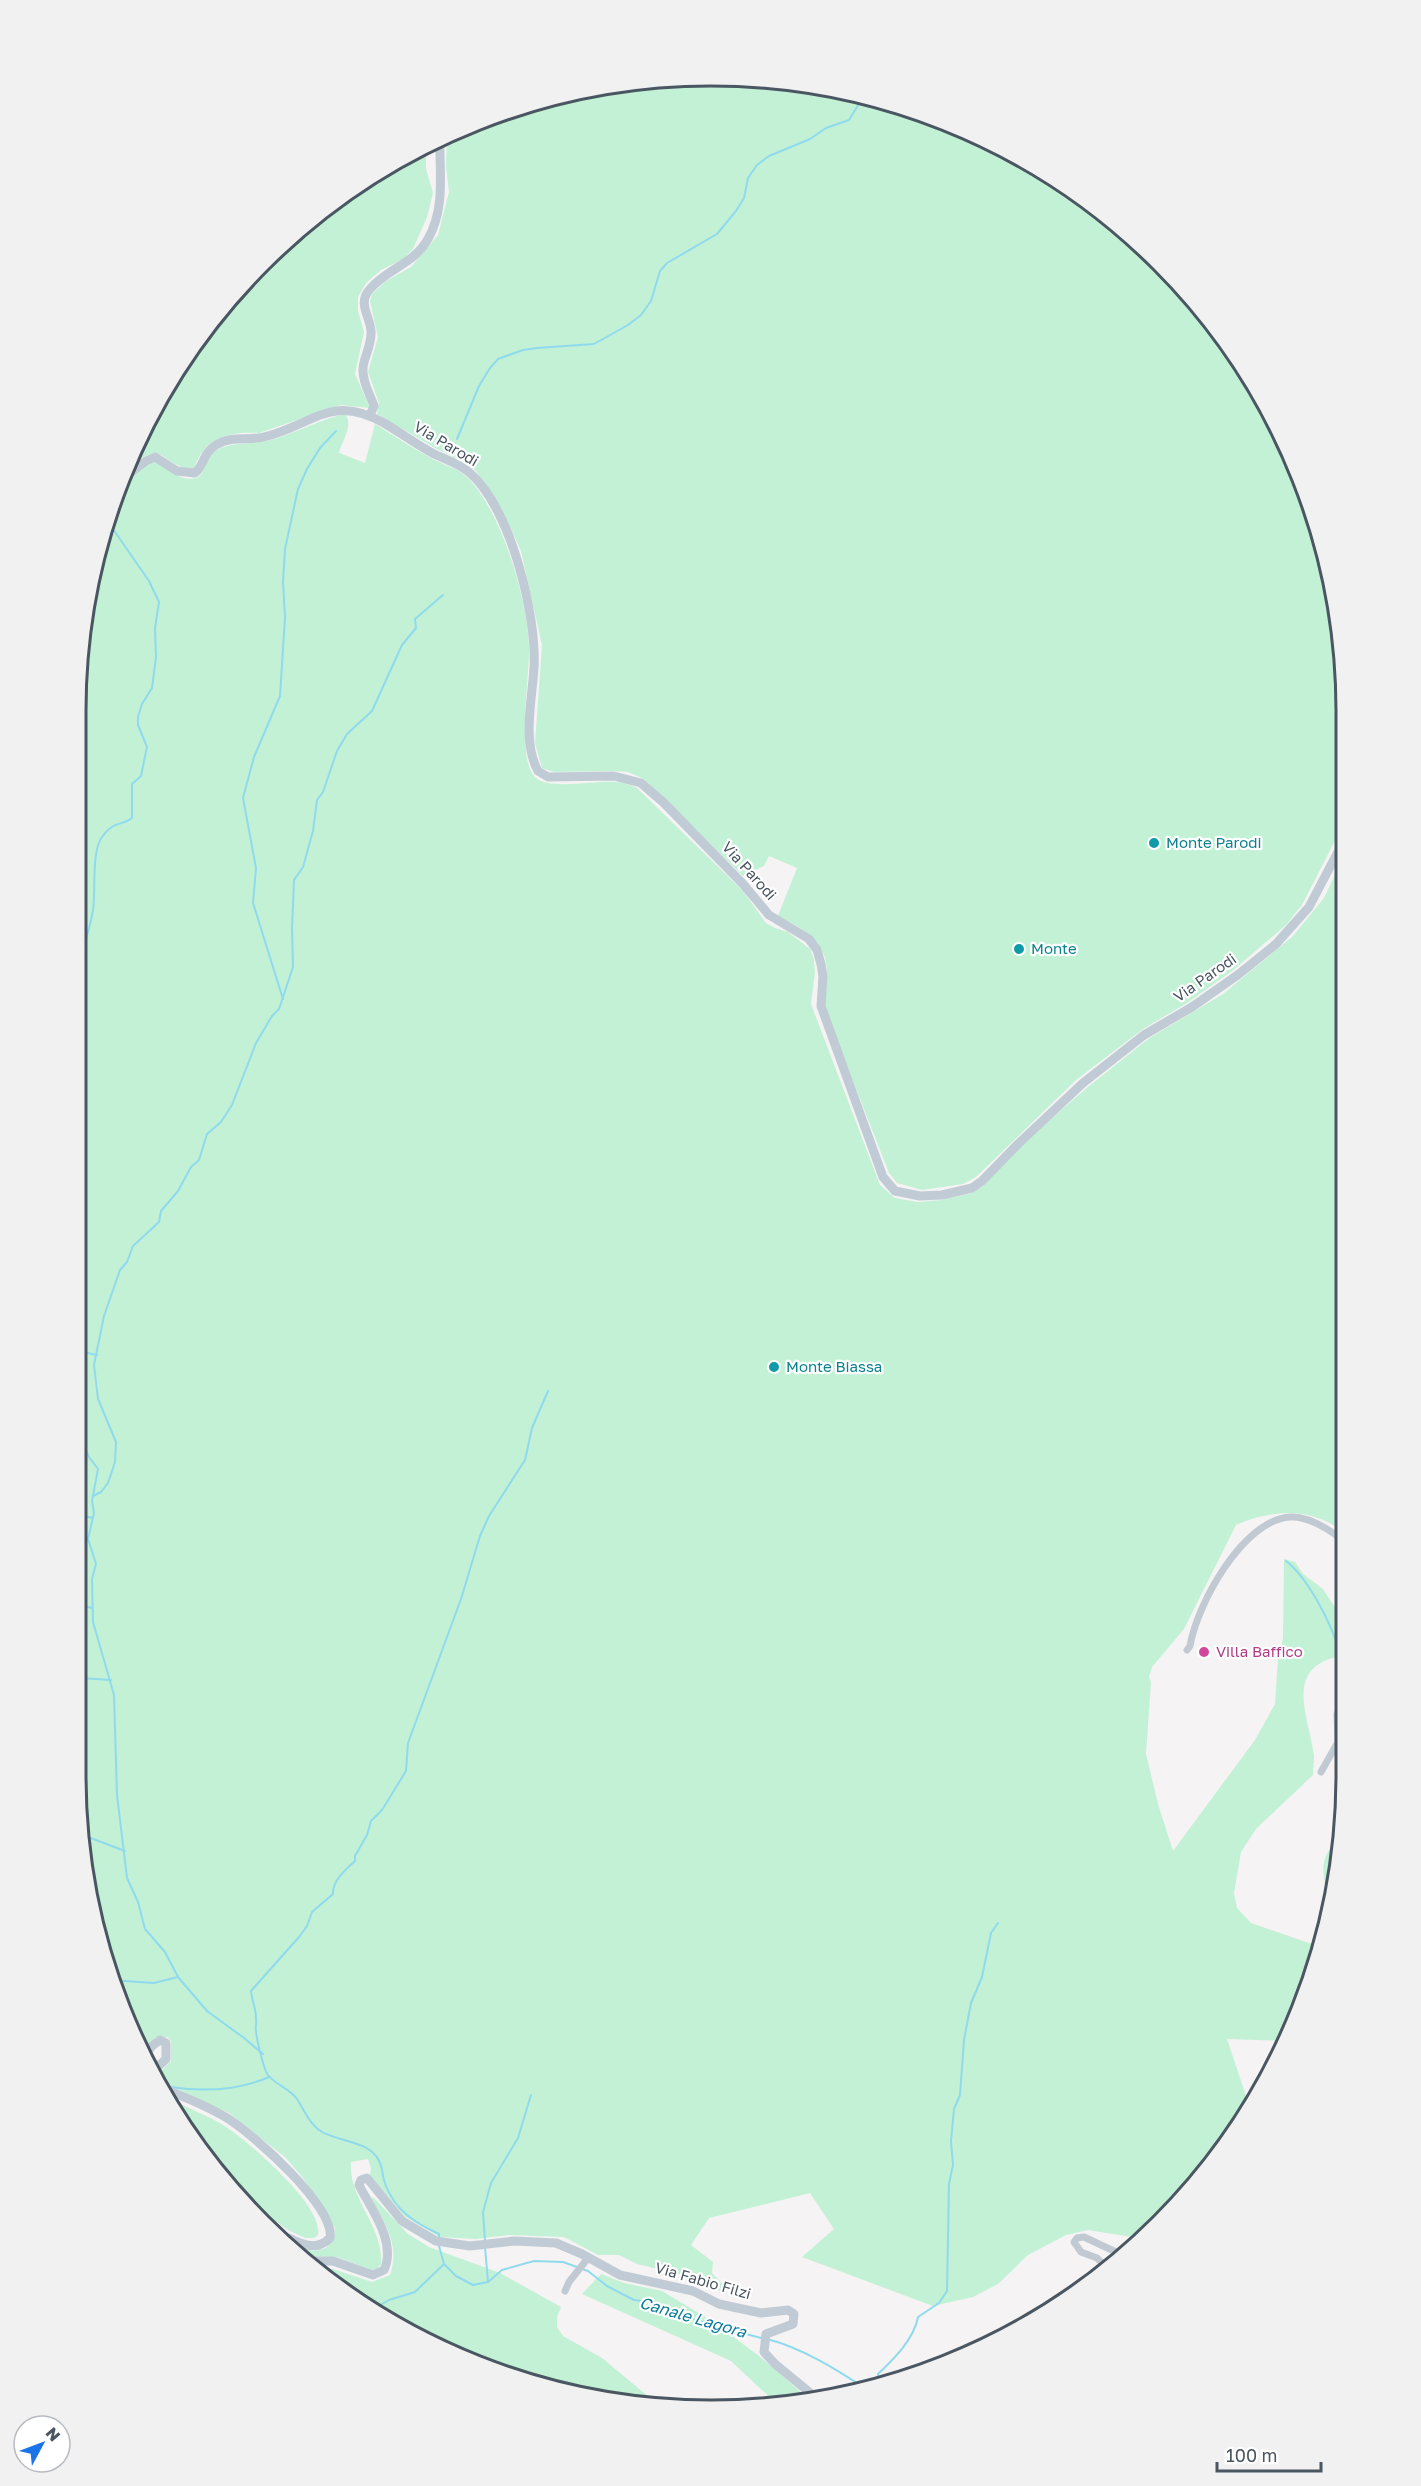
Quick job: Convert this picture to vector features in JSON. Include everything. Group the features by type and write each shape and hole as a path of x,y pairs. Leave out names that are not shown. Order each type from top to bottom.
{"street":[{"path":"370,415 374,406 363,371 370,349 371,332 363,304 364,297 380,279 410,262 418,254 433,228 442,191 440,147"},
{"name":"Via Parodi","path":"133,470 155,457 177,471 195,473 205,453 219,443 246,437 260,438 273,435 330,412 344,409 370,415 471,474 494,506 516,553 535,647 530,737 538,771 548,777 614,776 641,783 664,802 743,884 769,915 803,934 817,950 823,976 821,1006 852,1087 876,1161 883,1178 895,1191 920,1196 942,1195 972,1188 982,1181 1083,1083 1144,1035 1192,1007 1239,974 1276,944 1309,907 1336,856"},
{"path":"1187,1650 1203,1604 1223,1571 1254,1534 1269,1522 1291,1517 1324,1527 1336,1535"},
{"path":"1321,1772 1336,1746"},
{"path":"149,2050 160,2040 166,2043 168,2056 158,2066"},
{"path":"172,2092 236,2124 282,2162 300,2182 331,2230 330,2238 323,2244 313,2246 293,2240"},
{"name":"Via Fabio Filzi","path":"318,2261 333,2261 373,2275 384,2270 388,2258 386,2240 359,2185 364,2178 369,2180 402,2221 436,2241 470,2246 514,2241 550,2242 562,2245 585,2261 620,2275 693,2291 719,2304 761,2313 788,2310 794,2314 792,2326 765,2334 764,2352 809,2392"},
{"path":"1101,2262 1097,2258 1081,2252 1074,2242 1077,2238 1084,2237 1115,2252"},
{"path":"566,2291 585,2261"}],"green space":[{"path":"710,86 792,91 872,107 911,119 950,133 1023,169 1058,191 1123,241 1180,298 1206,330 1252,398 1271,434 1288,471 1314,549 1330,629 1336,710 1336,839 1302,905 1286,925 1232,971 1187,1003 1143,1029 1076,1080 976,1177 963,1184 922,1190 897,1183 889,1173 824,1007 827,974 823,953 819,945 805,932 778,916 797,868 769,856 764,866 743,876 644,779 628,772 554,772 542,768 535,743 542,645 521,551 502,509 476,471 466,463 435,448 377,414 379,403 368,372 378,337 370,301 372,294 386,281 411,267 438,235 449,192 447,144 471,133 549,107 629,91"},
{"path":"426,154 426,169 433,193 427,217 413,249 403,259 381,270 366,283 358,297 358,311 364,332 355,374 370,408 341,405 259,433 237,433 219,438 204,449 194,468 175,464 157,454 150,454 137,462 169,398 191,363 241,298 298,241 330,215 363,191"},
{"path":"345,414 347,418 348,428 339,453 365,463 375,424 434,460 465,475 481,494 502,535 524,606 529,648 525,735 529,767 535,777 552,784 615,782 626,783 637,788 743,891 766,923 788,932 810,949 814,959 815,973 811,1004 880,1185 895,1198 918,1202 941,1200 972,1193 983,1186 1030,1137 1088,1087 1148,1039 1223,994 1293,936 1324,898 1336,873 1336,1527 1318,1518 1292,1513 1264,1516 1236,1525 1184,1629 1152,1667 1149,1677 1151,1682 1146,1754 1158,1804 1173,1851 1255,1740 1275,1704 1278,1658 1283,1638 1284,1559 1295,1562 1303,1574 1323,1589 1336,1610 1336,1658 1323,1662 1311,1671 1305,1682 1305,1710 1314,1756 1313,1775 1256,1829 1241,1852 1234,1893 1237,1908 1251,1923 1312,1943 1288,2015 1276,2041 1227,2039 1246,2097 1206,2156 1180,2188 1131,2237 1088,2230 1066,2235 1028,2255 998,2284 973,2297 933,2306 802,2257 834,2229 810,2193 709,2218 691,2245 713,2262 712,2273 727,2294 679,2274 637,2264 619,2255 598,2255 564,2237 510,2235 475,2239 440,2237 404,2216 370,2175 371,2168 368,2159 351,2162 355,2188 377,2237 380,2250 381,2264 377,2269 372,2270 337,2257 312,2256 299,2246 313,2251 326,2248 334,2239 335,2228 303,2178 286,2158 229,2113 167,2084 160,2072 171,2061 171,2042 168,2037 156,2037 147,2046 133,2015 107,1937 91,1857 87,1816 86,710 91,629 107,549 129,482 134,476 154,462 184,478 196,478 202,474 213,453 223,447 271,440"},
{"path":"1331,1848 1325,1884 1324,1860"},
{"path":"178,2103 225,2126 286,2178 310,2209 317,2223 318,2235 314,2238 305,2238 288,2230 267,2215 241,2188 215,2156"},
{"path":"373,2197 408,2234 429,2247 500,2273 561,2307 557,2317 557,2327 563,2336 602,2358 649,2397 589,2388 510,2367 434,2336 363,2295 327,2269 372,2282 390,2275 393,2264 392,2244"},
{"path":"601,2274 624,2283 662,2291 712,2321 759,2356 802,2393 770,2397 731,2361 582,2294"}],"waterway":[{"path":"457,439 479,386 498,359 523,350 594,344 628,325 641,315 651,301 660,271 667,263 717,234 736,211 744,198 748,178 757,165 769,156 810,139 826,128 849,120 859,104"},
{"path":"283,999 253,903 256,868 243,798 254,757 280,696 285,618 283,582 285,549 298,489 320,448 336,431"},
{"path":"86,937 92,917 95,862 99,844 110,828 132,818 132,784 141,776 147,747 138,725 138,717 142,704 152,688 156,657 155,628 159,602 149,581 113,529"},
{"path":"93,1496 101,1492 108,1483 115,1462 116,1442 98,1399 94,1365 104,1316 120,1270 127,1262 133,1246 159,1222 161,1211 178,1191 191,1167 199,1160 207,1134 221,1122 232,1105 256,1043 272,1016 279,1009 293,967 294,880 303,867 313,831 317,800 323,792 337,751 347,734 372,711 402,645 416,628 415,619 443,595"},
{"path":"86,1353 97,1355"},
{"path":"439,2240 439,2234 414,2221 395,2202 384,2182 380,2163 371,2151 358,2144 322,2132 311,2121 297,2099 268,2075 258,2042 251,1991 299,1937 307,1926 312,1912 333,1894 337,1880 355,1861 355,1856 367,1835 371,1821 382,1810 406,1771 408,1743 461,1599 480,1536 489,1516 525,1460 532,1428 548,1391"},
{"path":"86,1450 98,1469 92,1501 94,1513 88,1539 96,1564 92,1579 93,1622 114,1695 117,1795 127,1878 138,1902 145,1929 165,1952 178,1977 207,2011 263,2054"},
{"path":"86,1516 93,1518"},
{"path":"1286,1561 1302,1578 1325,1614 1336,1642"},
{"path":"86,1606 92,1608"},
{"path":"86,1678 111,1680"},
{"path":"89,1837 125,1851"},
{"path":"878,2377 878,2374 908,2341 918,2317 939,2303 947,2291 949,2184 953,2165 951,2141 954,2109 960,2095 964,2040 971,2003 982,1977 991,1933 998,1923"},
{"path":"121,1981 154,1983 178,1977"},
{"path":"170,2087 195,2090 233,2088 269,2077"},
{"path":"485,2241 483,2212 491,2183 518,2138 531,2095"},
{"name":"Canale Lagora","path":"439,2246 444,2264 456,2276 473,2285 488,2282 502,2270 534,2261 563,2262 588,2271 607,2286 634,2300 652,2302 698,2321 761,2338"},
{"path":"485,2247 488,2282"},
{"path":"380,2305 415,2292 444,2264"},
{"name":"Canale Lagora","path":"767,2339 806,2354 856,2383"}],"place":[{"name":"Monte Parodi","path":"1154,843"},
{"name":"Monte","path":"1019,949"},
{"name":"Monte Biassa","path":"774,1367"},
{"name":"Villa Baffico","path":"1204,1652"}]}
